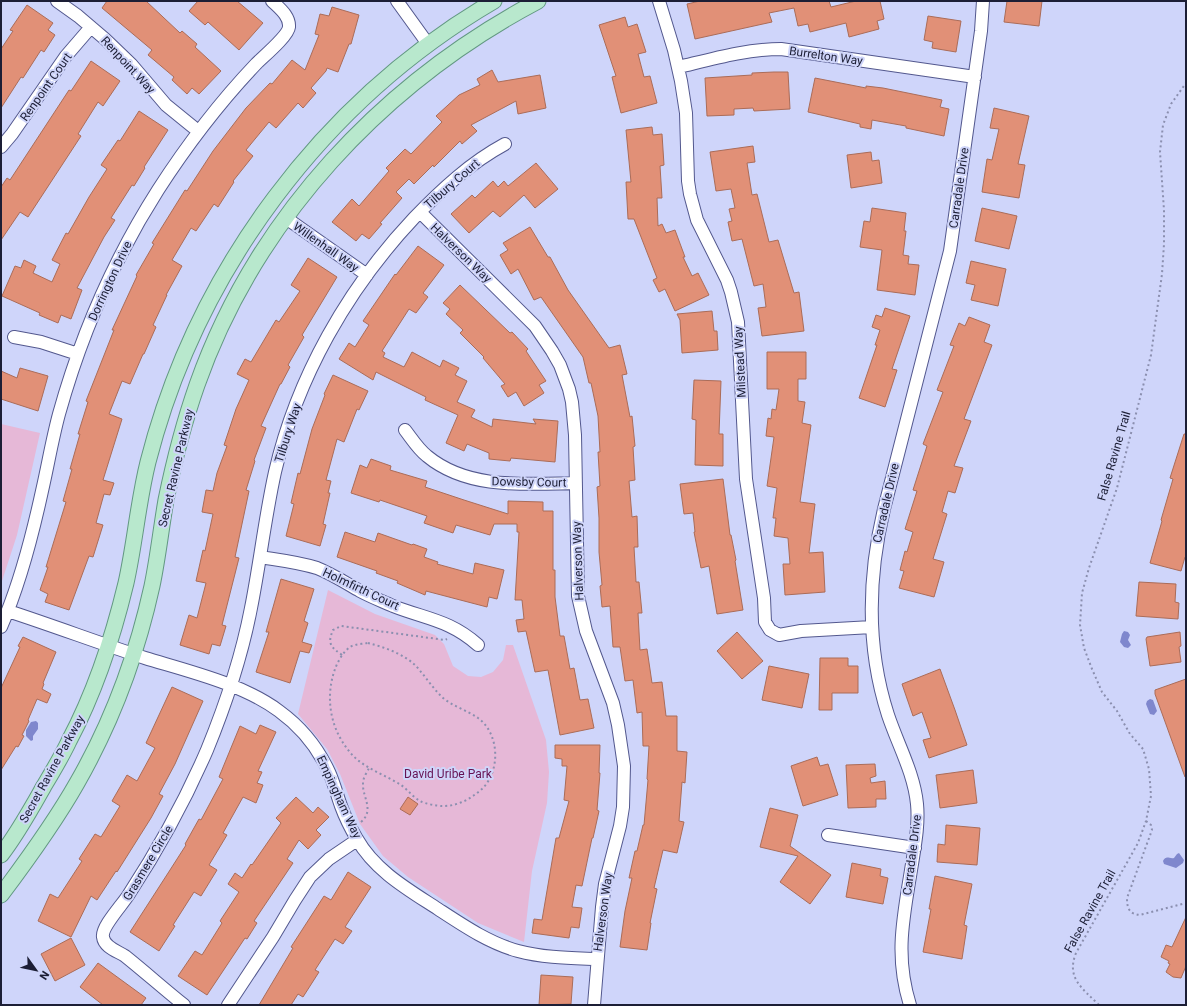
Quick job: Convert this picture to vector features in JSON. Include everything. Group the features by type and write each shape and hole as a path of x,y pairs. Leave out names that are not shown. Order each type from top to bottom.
{"main road":[{"name":"Secret Ravine Parkway","path":"1,855 26,818 69,741 84,711 99,672 126,582 141,497 155,437 174,380 212,298 254,227 290,176 317,145 377,85 405,62 428,44 494,1"},
{"name":"Secret Ravine Parkway","path":"1,895 47,831 78,782 108,721 133,654 152,587 166,500 180,442 196,387 230,307 267,244 307,189 358,132 390,102 441,61 485,32 538,1"},
{"path":"428,44 441,61"}],"street":[{"name":"Renpoint Way","path":"57,1 91,27 127,60 166,105 198,131"},
{"name":"Dorrington Drive","path":"1,627 8,611 31,536 59,414 78,354 97,306 129,239 165,179 198,131 249,71 286,34 289,26 287,18 272,1"},
{"path":"397,1 428,44"},
{"name":"Milstead Way","path":"658,1 679,67 686,112 688,181 690,194 697,220 706,241 721,266 729,286 738,322 746,479 764,598 765,622 770,630 779,635 801,631 872,627"},
{"name":"Carradale Drive","path":"910,1005 902,970 901,943 915,848 917,817 915,791 908,766 892,728 877,672 872,627 872,590 876,543 950,251 982,31 983,1"},
{"name":"Renpoint Court","path":"1,147 12,134 66,56 91,27"},
{"name":"Burrelton Way","path":"679,67 738,53 766,49 975,77"},
{"name":"Tilbury Court","path":"420,212 448,184 472,164 505,144"},
{"name":"Tilbury Way","path":"230,685 246,633 267,512 276,471 292,415 316,360 339,317 366,275 392,242 420,212"},
{"name":"Halverson Way","path":"420,212 535,326 552,351 565,378 572,402 575,435 578,596 586,631 613,703 624,766 623,807 616,845 605,884 594,1005"},
{"name":"Willenhall Way","path":"286,218 366,275"},
{"path":"14,337 41,342 78,354"},
{"name":"Dowsby Court","path":"405,430 426,456 447,469 460,474 486,482 576,483"},
{"name":"Holmfirth Court","path":"260,557 316,568 331,574 377,599 449,624 478,645"},
{"name":"Empingham Way","path":"8,611 108,646 230,685 250,693 270,704 289,719 310,741 321,757 329,773 341,806 357,840 376,863 392,878 473,932 490,941 534,955 597,959"},
{"name":"Grasmere Circle","path":"184,1005 124,956 106,945 102,935 106,924 123,904 174,820 207,748 230,685"},
{"path":"828,835 915,848"},
{"path":"228,1005 267,948 310,877 329,858 357,840"}],"path":[{"name":"False Ravine Trail","path":"1099,1005 1077,982 1073,972 1072,963 1076,953 1138,843 1146,821 1151,796 1149,769 1143,749 1130,734 1117,711 1102,692 1084,648 1080,625 1082,593 1105,518 1117,488 1150,355 1162,274 1164,244 1160,152 1163,125 1171,104 1186,83"},
{"path":"342,655 331,646 330,640 334,630 340,626 445,640 460,631"},
{"path":"368,643 380,646 403,656 415,665 442,697 479,718 487,728 495,745 496,759 492,773 485,786 477,794 467,800 453,806 440,806 420,800 390,778 369,768 355,758 338,735 333,722 329,699 330,682 342,655 352,646 368,643"},
{"path":"361,822 365,818 367,812 363,783 369,768"},
{"name":"False Ravine Trail","path":"1146,821 1151,825 1152,830 1128,898 1127,906 1134,914 1140,915 1186,903"}],"green space":[{"path":"1,424 40,433 17,535 1,584"},
{"name":"David Uribe Park","path":"328,590 375,614 435,635 444,644 453,666 468,676 481,677 493,672 503,660 506,645 513,645 546,740 549,772 547,803 532,871 524,942 478,923 408,877 383,856 360,824 340,774 327,749 298,714"}],"water":[{"path":"1124,631 1128,632 1130,635 1128,640 1131,645 1128,648 1124,647 1120,642"},
{"path":"1150,699 1153,700 1157,711 1154,715 1150,714 1146,704"},
{"path":"36,721 38,723 38,729 33,736 33,740 31,741 26,736 26,730 31,722"},
{"path":"1179,853 1184,860 1183,863 1176,868 1164,864 1163,861 1165,858 1174,858"}],"building":[{"path":"107,1 146,1 180,33 182,31 197,44 195,47 221,71 199,94 192,88 187,94 172,80 174,77 148,55 152,50 102,8"},
{"path":"198,1 237,1 263,23 239,50 208,22 205,25 189,11"},
{"path":"700,1 829,1 831,7 856,1 880,1 884,19 877,21 879,29 849,37 846,23 810,32 808,24 798,26 794,8 769,13 772,22 695,39 687,4"},
{"path":"1007,1 1042,1 1039,26 1004,22"},
{"path":"27,5 53,23 48,30 55,35 44,52 41,50 23,78 21,77 1,108 1,49 13,31 10,30"},
{"path":"332,7 359,15 351,44 349,44 338,72 327,68 311,88 316,93 303,108 298,103 276,128 269,122 246,150 253,156 233,181 234,182 218,207 214,204 196,231 191,228 172,260 182,266 166,295 153,325 156,327 130,384 122,381 109,414 122,419 103,480 114,483 110,495 104,494 96,523 103,525 93,557 89,556 69,610 45,602 48,594 40,590 66,502 63,501 80,434 78,434 88,402 86,401 114,330 112,330 137,276 136,275 154,244 152,243 185,190 187,191 213,151 246,108 270,83 272,84 292,60 305,70 319,35 315,34 320,14 329,16"},
{"path":"928,16 961,21 956,52 932,48 933,42 924,40"},
{"path":"625,17 628,27 637,24 646,52 638,54 644,77 650,76 657,103 621,113 612,77 616,76 599,25"},
{"path":"91,61 120,81 103,106 98,102 78,134 81,136 28,217 20,212 1,240 1,187 7,178 10,180 69,90 71,91"},
{"path":"492,70 498,82 540,75 546,108 518,114 516,101 471,125 477,131 462,144 460,141 434,167 433,165 414,184 409,179 396,192 402,198 380,223 382,224 369,239 362,234 356,241 332,222 352,199 359,206 389,171 386,168 405,149 411,154 442,122 436,116 459,95 480,85 477,79"},
{"path":"788,72 790,109 754,111 753,108 734,109 734,115 707,116 705,78"},
{"path":"815,78 866,88 866,86 883,88 942,100 940,107 949,109 944,136 906,128 906,126 872,120 871,129 860,127 860,124 808,112"},
{"path":"994,108 1029,116 1018,164 1025,165 1019,198 982,192 987,159 992,160 999,129 990,128"},
{"path":"139,111 168,130 144,167 145,168 134,186 132,185 111,218 115,220 104,237 77,288 82,290 71,319 61,315 58,323 2,296 15,266 21,268 24,260 36,266 33,273 52,282 60,264 52,260 66,233 68,234 107,169 101,165 118,140 120,141"},
{"path":"652,127 653,135 662,134 664,165 660,166 662,198 657,198 658,226 662,224 666,233 675,230 685,257 683,257 692,276 698,273 709,295 675,311 665,289 659,292 653,280 657,278 634,219 628,219 626,182 631,182 626,130"},
{"path":"753,146 755,162 747,163 752,195 757,194 769,242 778,240 794,293 799,292 804,331 762,336 758,308 766,307 763,284 754,286 742,239 732,241 728,222 732,221 729,209 735,208 731,189 716,191 710,152"},
{"path":"871,152 872,161 879,160 882,183 851,188 847,155"},
{"path":"536,163 558,189 535,208 524,195 500,217 493,211 469,233 451,214 472,195 475,198 493,181 498,187 504,181 508,186"},
{"path":"872,208 906,213 904,231 906,231 903,255 909,256 908,264 919,265 915,295 877,290 882,250 860,247 864,221 870,222"},
{"path":"982,208 1017,216 1009,249 975,241"},
{"path":"530,227 548,257 550,257 568,290 609,348 620,345 627,374 622,375 630,417 632,416 635,446 633,447 635,480 629,481 632,517 637,516 638,547 634,547 636,582 639,582 642,613 638,613 640,650 647,649 652,683 662,682 666,716 677,716 677,751 687,752 685,783 682,782 679,821 684,822 677,853 663,850 654,888 657,889 650,923 647,950 620,947 625,911 632,878 629,878 635,851 637,851 644,825 649,746 643,746 642,712 637,713 633,680 625,681 620,647 613,647 610,606 602,607 597,487 600,486 598,416 591,383 589,383 583,357 541,297 534,300 518,269 511,274 500,255 508,250 503,243"},
{"path":"418,246 444,265 423,293 428,297 416,313 409,309 382,351 385,353 383,357 404,367 412,352 440,367 443,360 459,368 455,375 467,381 457,402 475,410 471,417 492,427 493,419 536,424 533,419 558,421 555,462 511,458 510,461 489,459 489,453 467,444 464,451 446,443 458,415 425,400 426,397 376,372 373,380 339,359 349,343 355,347 369,325 363,321 395,274 396,275"},
{"path":"308,258 337,277 302,335 304,337 288,365 290,367 280,384 261,426 266,428 254,460 255,461 246,490 249,491 235,557 239,558 222,625 226,626 220,646 212,644 209,654 180,645 189,615 197,618 206,583 196,581 203,550 205,551 213,514 202,512 206,490 213,491 217,473 227,446 224,445 236,409 249,380 237,374 245,359 251,362 276,320 279,322 300,291 291,285"},
{"path":"971,261 1006,269 998,306 971,300 975,285 966,283"},
{"path":"460,285 510,333 512,332 528,349 526,351 546,381 539,385 544,393 524,406 516,392 508,397 501,386 505,384 483,358 484,357 460,333 463,330 446,314 450,309 443,303"},
{"path":"885,308 910,316 892,369 897,370 885,407 859,398 877,345 875,345 880,330 872,327 876,315 882,317"},
{"path":"712,311 714,331 717,331 718,350 682,353 680,320 677,314"},
{"path":"969,317 990,325 984,342 992,345 964,419 971,421 954,466 963,468 955,493 948,491 942,512 947,514 933,559 944,562 934,597 899,588 904,571 900,570 905,551 907,552 913,532 905,529 917,491 913,490 927,446 923,444 943,392 937,390 954,346 950,345 959,323 965,326"},
{"path":"767,352 806,352 806,379 798,379 798,401 805,402 802,423 811,425 800,502 815,504 809,553 823,552 825,592 785,595 783,564 790,564 788,538 774,536 776,518 773,518 777,488 767,486 774,437 766,436 768,418 771,419 772,409 776,410 779,389 767,389"},
{"path":"20,368 48,376 38,411 1,399 1,371 17,378"},
{"path":"333,375 368,391 359,410 357,409 344,442 337,439 326,480 331,481 328,493 330,493 323,524 326,525 320,546 286,536 294,504 291,503 298,473 300,474 312,429 325,395 324,394"},
{"path":"694,380 721,381 719,434 723,434 723,466 695,465 696,420 692,419"},
{"path":"1184,434 1186,434 1186,557 1181,571 1150,563 1173,479 1170,478"},
{"path":"371,459 391,466 390,470 427,481 425,487 508,514 508,501 543,502 543,511 553,511 553,570 555,570 555,597 560,636 564,636 570,669 574,668 580,700 588,699 594,728 560,735 548,670 535,672 526,631 518,632 516,620 524,619 522,600 515,600 519,532 517,532 517,524 494,524 490,535 456,525 453,533 424,523 427,516 380,500 379,502 351,493 360,465 367,468"},
{"path":"723,479 730,535 736,560 743,610 717,614 709,566 701,568 694,532 693,513 684,514 680,484"},
{"path":"345,532 375,542 378,533 412,545 413,544 427,549 424,557 438,562 437,564 473,574 475,563 504,570 497,599 489,597 487,607 426,591 425,595 397,583 398,581 376,573 377,571 337,557"},
{"path":"281,579 314,589 304,621 308,623 302,642 312,645 309,653 300,651 290,683 256,672 269,632 266,632"},
{"path":"1139,582 1176,584 1175,602 1179,603 1178,619 1136,616"},
{"path":"737,632 763,661 742,679 717,651"},
{"path":"1180,632 1181,646 1179,647 1181,662 1150,666 1146,639 1147,637"},
{"path":"23,637 56,652 42,689 51,694 47,703 37,699 22,735 24,736 1,770 1,688 20,647 18,646"},
{"path":"820,658 848,658 848,666 858,666 858,693 832,693 832,710 819,710"},
{"path":"769,666 809,674 802,708 762,700"},
{"path":"940,669 967,745 929,758 923,740 931,738 922,712 913,716 902,684"},
{"path":"1186,679 1185,777 1155,694 1155,690"},
{"path":"172,687 203,701 175,764 159,794 163,796 151,818 117,872 116,871 97,900 91,896 71,937 38,921 50,894 58,898 82,861 79,859 95,834 101,837 120,806 112,801 127,775 137,781 155,748 146,743"},
{"path":"260,725 276,732 258,771 262,772 257,783 263,785 256,803 243,797 223,833 227,835 209,865 217,870 201,896 194,892 173,925 175,926 159,951 130,932 186,845 185,844 199,819 201,820 223,779 219,777 240,726 256,734"},
{"path":"555,745 600,745 600,773 597,810 599,811 582,886 576,885 572,907 582,908 579,928 571,927 569,938 532,933 534,919 542,920 556,838 559,838 569,801 564,800 567,766 562,766 562,759 555,758"},
{"path":"817,757 820,766 828,764 838,795 803,806 791,766"},
{"path":"875,764 876,776 870,778 871,783 885,781 886,799 876,799 876,807 848,808 846,765"},
{"path":"973,770 977,803 940,808 936,775"},
{"path":"296,797 313,813 318,807 329,817 316,830 321,835 308,849 299,840 287,859 293,863 254,921 257,923 247,939 245,938 207,995 178,976 195,951 202,955 222,923 220,921 239,892 228,884 235,873 242,878 281,823 276,818"},
{"path":"408,797 418,804 410,815 400,809"},
{"path":"770,808 798,815 790,846 831,875 810,904 780,882 798,856 760,847"},
{"path":"946,825 980,828 977,865 937,862 938,844 945,845"},
{"path":"852,863 881,869 880,876 888,878 883,904 846,897"},
{"path":"348,872 371,887 345,927 352,931 343,944 335,939 315,970 319,972 303,997 298,994 291,1005 259,1005 293,948 291,947 324,896 331,900"},
{"path":"935,876 972,884 964,925 967,926 962,959 923,952"},
{"path":"1186,917 1186,966 1181,978 1173,977 1166,972 1170,964 1168,963 1169,961 1161,957 1166,945 1172,947"},
{"path":"71,938 85,965 55,981 41,954"},
{"path":"98,963 146,998 141,1005 103,1005 80,987"},
{"path":"541,975 573,977 571,1004 539,1005"}]}
